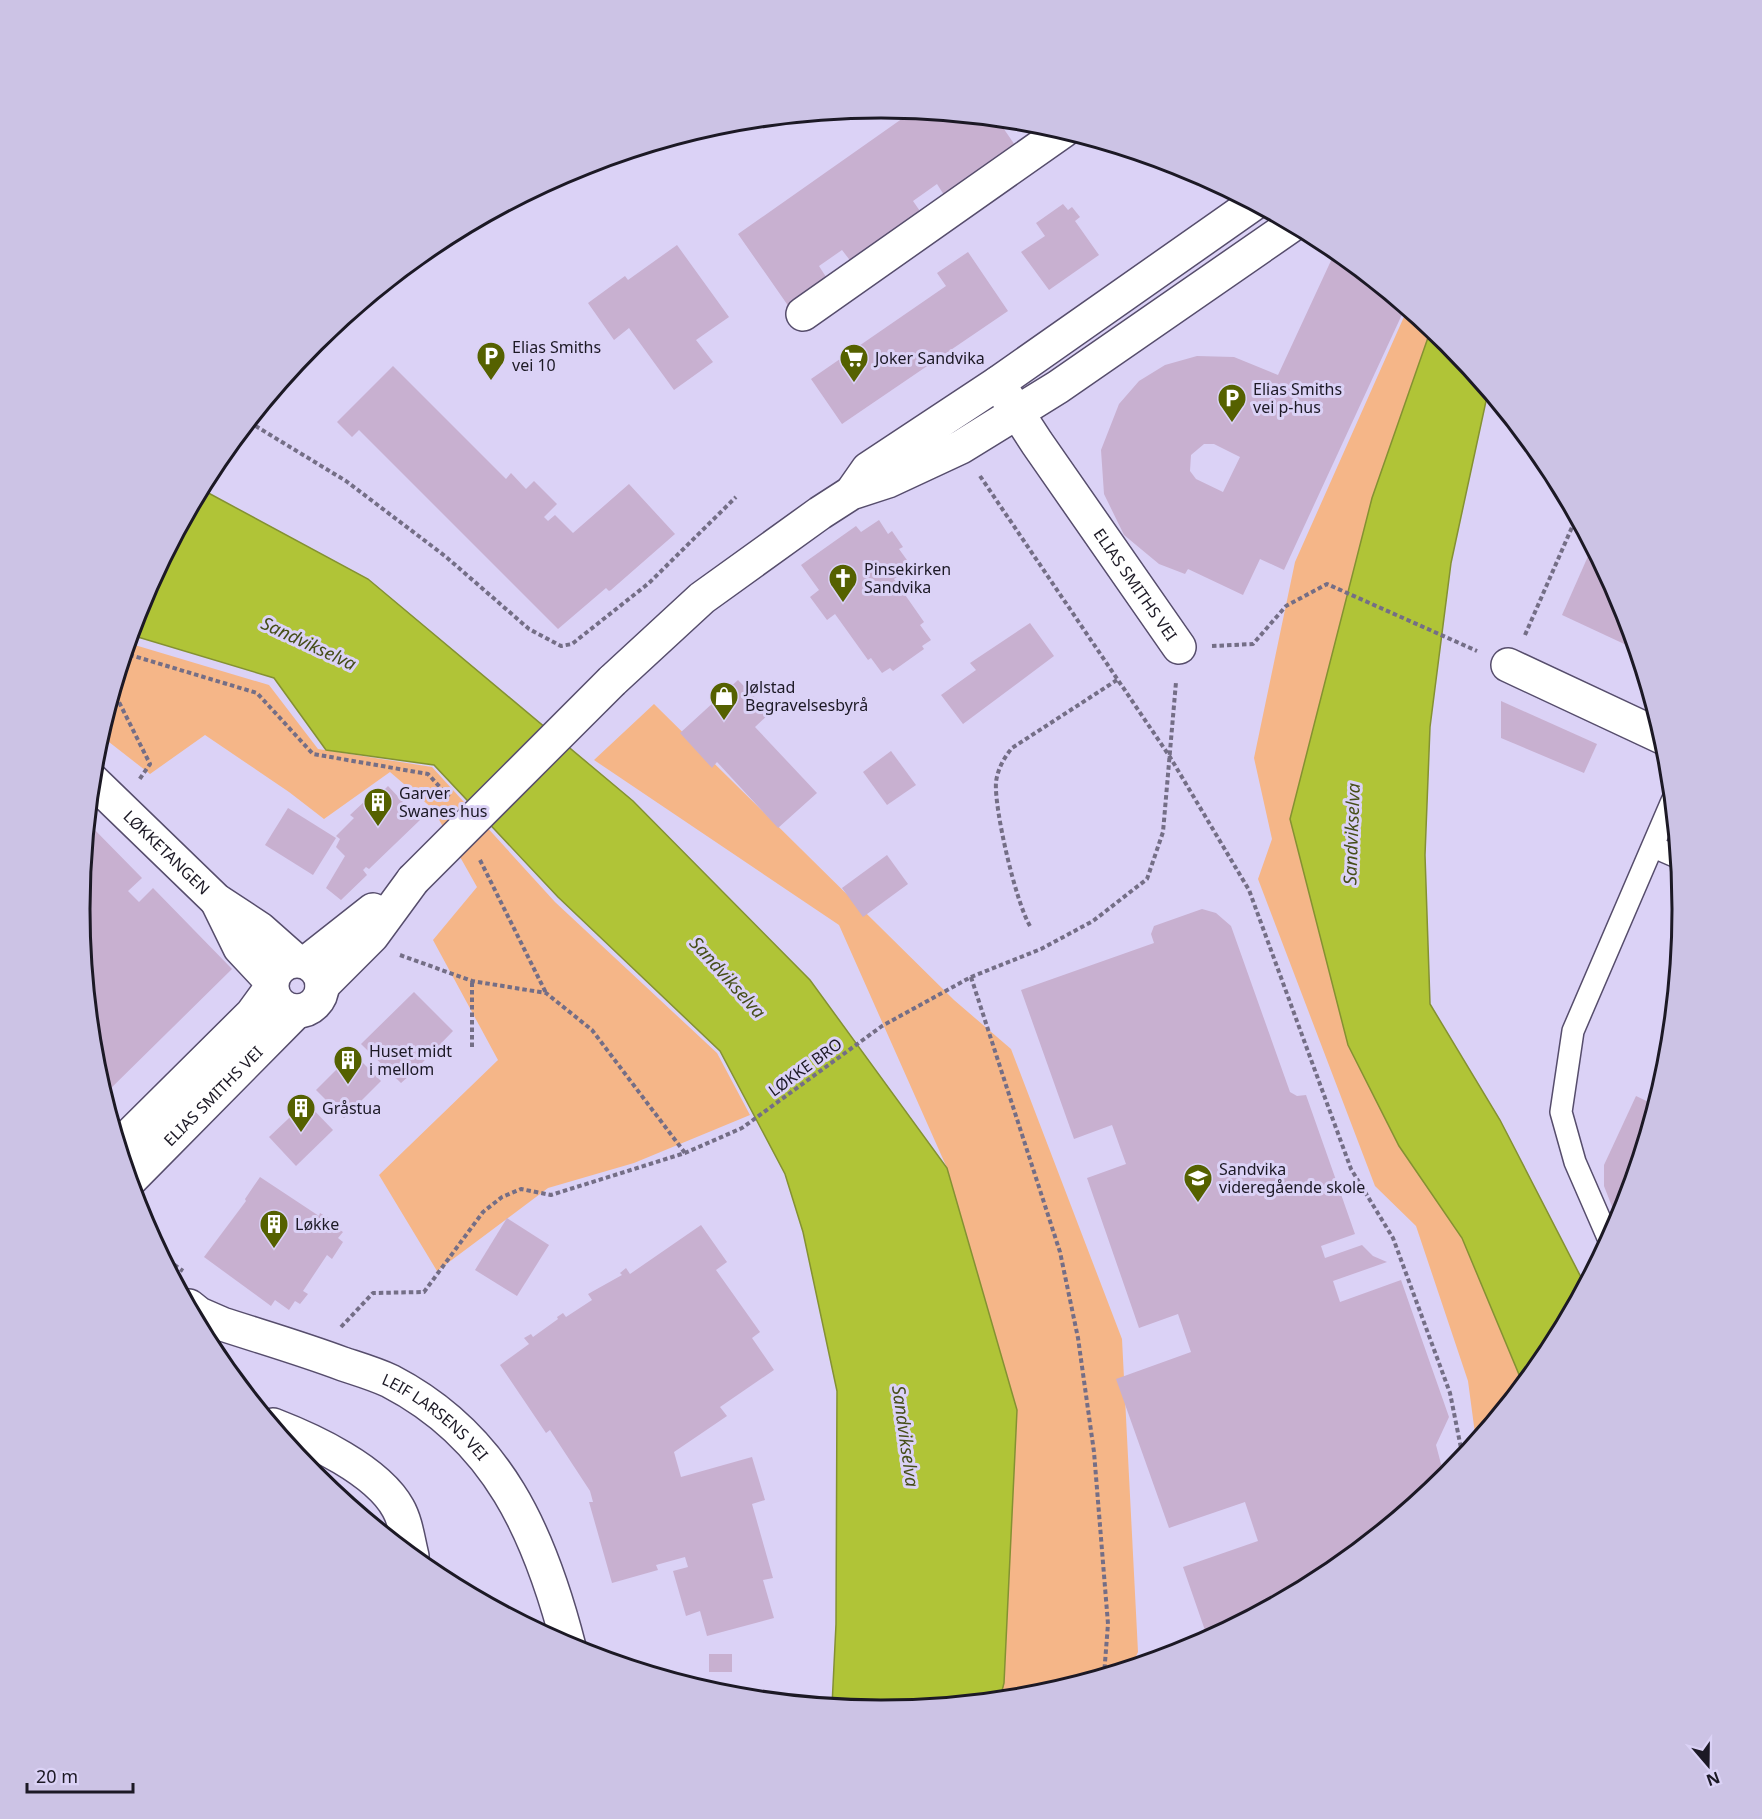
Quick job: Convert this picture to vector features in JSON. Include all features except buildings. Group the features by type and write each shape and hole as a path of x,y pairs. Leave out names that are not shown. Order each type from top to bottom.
{"main road":[{"path":"803,314 1053,138"},
{"path":"851,493 868,469 998,382 1247,208"},
{"path":"851,493 888,482 961,447 1058,387 1285,230"},
{"name":"ELIAS SMITHS VEI","path":"998,382 1016,413 1179,647"},
{"name":"ELIAS SMITHS VEI","path":"125,1140 293,975 372,936 412,880 612,681 702,598 751,560 851,493"},
{"path":"1516,668 1651,732"},
{"name":"LØKKETANGEN","path":"100,787 216,900 261,929 293,975"},
{"name":"ELIAS SMITHS VEI","path":"136,1174 297,1011 310,1008 319,998 293,975"},
{"name":"LEIF LARSENS VEI","path":"202,1315 388,1380 426,1402 482,1451 502,1479 535,1543 566,1635"},
{"path":"285,1430 302,1437 354,1467 386,1491 404,1523 409,1544"}],"lane":[{"path":"1604,1229 1575,1161 1561,1112 1573,1031 1666,816"},
{"path":"1654,847 1670,854"}],"path":[{"path":"255,426 346,481 445,556 529,629 561,646 572,644 649,583 736,497"},
{"path":"981,476 1170,757 1249,890 1351,1169 1393,1239 1450,1393 1461,1447"},
{"path":"1516,668 1520,645 1572,526"},
{"name":"ELIAS SMITHS VEI","path":"1179,647 1253,644 1286,606 1327,584 1516,668"},
{"name":"LØKKE BRO","path":"315,1354 373,1293 424,1292 483,1212 501,1197 520,1189 551,1195 685,1154 741,1128 882,1026 971,976 1041,949 1093,921 1147,879 1163,832 1179,647"},
{"path":"132,655 257,693 313,754 428,774 449,796 454,806"},
{"path":"1030,926 1018,895 997,805 998,773 1003,760 1012,748 1117,680"},
{"path":"118,701 150,764 134,787 118,802"},
{"path":"479,857 546,993 592,1030 685,1154"},
{"path":"398,954 472,981 546,993"},
{"path":"971,976 1060,1252 1078,1338 1094,1452 1108,1624 1105,1668"},
{"path":"472,981 472,1047"}],"shaded area":[{"path":"1404,316 1428,338 1372,498 1399,1146 1462,1238 1520,1376 1475,1432 1468,1381 1416,1226 1375,1186 1258,879 1272,839 1254,758 1295,562"},
{"path":"136,645 269,685 318,749 432,767 555,902 717,1053 750,1115 634,1163 548,1188 437,1271 379,1175 498,1060 433,940 477,887 433,809 390,772 324,819 289,792 205,735 150,774 108,741"},
{"path":"654,704 954,1000 1011,1049 1122,1339 1138,1652 1135,1659 1086,1674 1002,1691 1017,1410 947,1168 839,925 594,760"}],"water":[{"name":"Sandvikselva","path":"1428,338 1486,400 1451,563 1430,727 1425,855 1430,1004 1500,1120 1581,1277 1539,1349 1520,1376 1462,1238 1399,1146 1348,1045 1290,819 1372,498"},
{"name":"Sandvikselva","path":"209,493 368,579 633,801 810,980 947,1168 1017,1410 1002,1691 933,1699 832,1699 836,1624 837,1391 803,1232 785,1174 720,1051 558,897 434,765 326,750 274,678 139,637 172,560"}],"place":[{"name":"Elias Smiths vei 10","path":"491,382"},
{"name":"Joker Sandvika","path":"854,384"},
{"name":"Elias Smiths vei p-hus","path":"1232,424"},
{"name":"Pinsekirken Sandvika","path":"843,604"},
{"name":"Jølstad Begravelsesbyrå","path":"724,722"},
{"name":"Garver Swanes hus","path":"378,828"},
{"name":"Huset midt i mellom","path":"348,1086"},
{"name":"Gråstua","path":"301,1134"},
{"name":"Sandvika videregående skole","path":"1198,1204"},
{"name":"Løkke","path":"274,1250"}]}
